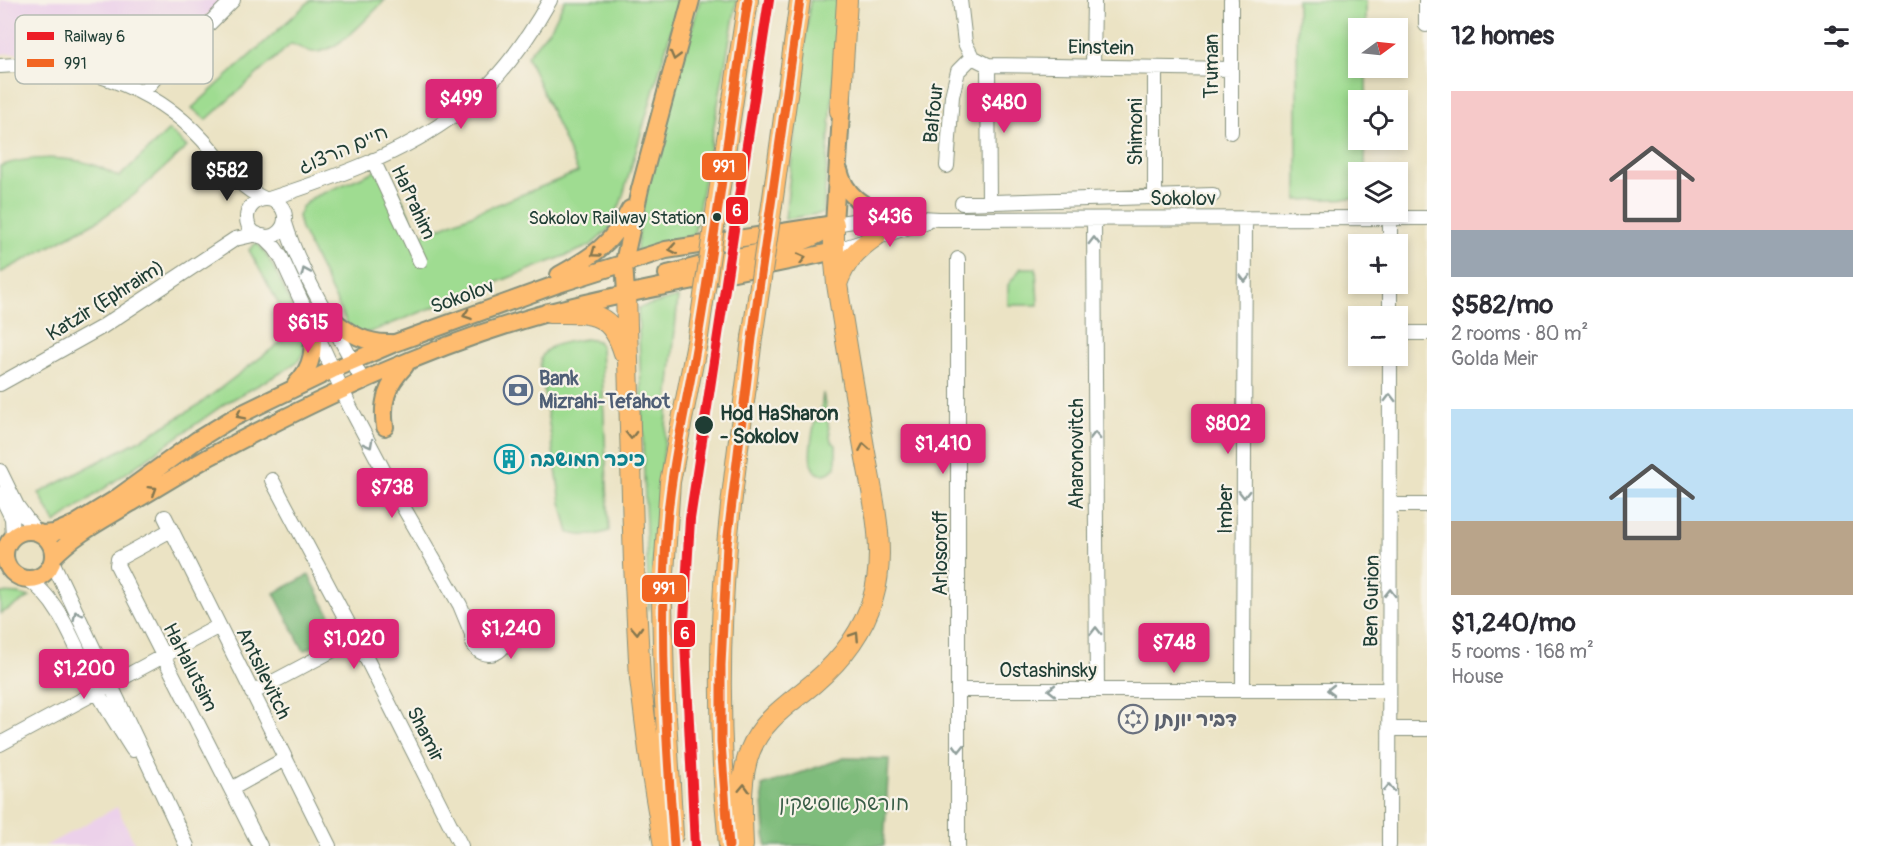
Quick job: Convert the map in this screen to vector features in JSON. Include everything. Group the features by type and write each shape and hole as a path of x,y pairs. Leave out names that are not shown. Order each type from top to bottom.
{"highway":[{"path":"674,846 662,603 670,482 698,337 748,0"},
{"path":"729,846 721,743 723,596 727,544 752,338 800,0"},
{"path":"840,111 847,0"},
{"path":"743,846 744,775 755,739 775,714 814,682 846,651 867,618 878,579 875,512 837,284 834,224"},
{"path":"837,284 848,259 876,236"},
{"path":"626,293 634,564 640,679 664,846"},
{"path":"549,313 589,313 603,318 616,332 629,371"}],"main road":[{"path":"626,293 624,262 640,189 691,0"},
{"path":"626,293 640,282 722,260 802,243 819,235 834,224 840,111 852,0"},
{"path":"838,164 850,195 861,204 885,216"},
{"path":"505,303 577,265 606,245 623,223 640,189"},
{"name":"Sokolov","path":"39,533 54,533 75,524 114,500 211,431 293,388 395,342 624,262 666,250 834,224"},
{"name":"Sokolov","path":"52,559 78,534 247,437 363,382 454,343 549,313 626,293 834,251"},
{"path":"331,318 352,335 384,343 395,342"},
{"path":"293,388 311,363 312,324"},
{"path":"385,427 384,398 389,385 409,363"},
{"path":"0,578 22,577 40,576 46,572 52,559 51,546 39,533 22,532 6,550 9,567 22,577"}],"street":[{"path":"213,20 233,0"},
{"name":"חיים הרצוג","path":"267,199 310,185 373,159 441,124 476,97 499,74 518,50 550,0"},
{"path":"960,0 965,43 972,57"},
{"path":"1093,67 1094,0"},
{"name":"Truman","path":"1231,0 1231,132"},
{"path":"1426,0 1426,25"},
{"name":"Einstein","path":"972,57 988,66 1231,69"},
{"name":"Balfour","path":"947,166 952,96 958,71 972,57"},
{"path":"0,66 15,66"},
{"path":"988,66 989,202"},
{"name":"Shimoni","path":"1155,68 1155,197"},
{"path":"121,84 142,93 165,107 203,140 235,179 255,195 280,205 311,287 331,318 363,382"},
{"path":"142,93 150,84"},
{"name":"HaPrahim","path":"373,159 420,261"},
{"path":"235,179 248,215 250,228 275,248 281,257 342,392 398,498 460,605 472,634"},
{"path":"260,235 276,235 285,221 291,203 310,185"},
{"path":"962,203 1213,195"},
{"path":"248,215 256,201 267,199"},
{"name":"Katzir (Ephraim)","path":"228,244 248,215"},
{"name":"Sokolov","path":"834,224 885,216 939,219 1348,219"},
{"name":"Sokolov","path":"1408,219 1427,218"},
{"name":"Sokolov","path":"834,251 876,236 939,219"},
{"name":"Aharonovitch","path":"1094,219 1096,690"},
{"name":"Imber","path":"1244,690 1245,219"},
{"name":"Katzir (Ephraim)","path":"0,384 102,327 228,244 242,236 260,235"},
{"name":"Arlosoroff","path":"958,259 960,690 958,846"},
{"path":"1408,333 1427,333"},
{"name":"Ben Gurion","path":"1389,846 1390,366"},
{"path":"0,471 17,506 39,533"},
{"name":"Shamir","path":"272,480 356,638 461,846"},
{"path":"0,494 12,518 6,550"},
{"path":"1391,505 1427,505"},
{"name":"Antsilevitch","path":"168,524 328,846"},
{"name":"HaHalutsim","path":"168,524 118,560 117,565 260,846"},
{"path":"52,559 112,684 164,801"},
{"path":"22,577 43,590 57,612 98,692 164,801 188,846"},
{"path":"0,744 219,626"},
{"path":"252,693 356,638"},
{"name":"Ostashinsky","path":"960,690 1389,690"},
{"path":"1389,729 1427,729"},
{"path":"231,789 285,759"}],"shaded area":[{"path":"0,0 223,0 207,15 15,15 15,53 0,54"},
{"path":"117,807 136,846 45,846"}],"green space":[{"path":"311,0 385,0 352,33 332,47 313,52 291,44 206,120 192,108"},
{"path":"565,0 680,0 621,202 609,229 590,246 370,332 358,333 350,329 301,229 298,216 302,207 312,198 387,166 419,236 578,172 527,56 552,26"},
{"path":"700,0 737,0 693,240 636,253 644,194"},
{"path":"810,0 840,0 823,213 785,219"},
{"path":"1297,0 1366,0 1366,18 1348,18 1348,78 1366,78 1366,90 1348,90 1348,150 1365,150 1365,162 1348,162 1348,198 1297,200"},
{"path":"169,130 187,147 134,195 99,220 0,273 0,166 23,160 71,160 94,165 119,177"},
{"path":"256,243 263,250 278,277 299,326 305,349 299,360 284,371 226,403 55,523 39,493 151,434 197,406 294,332 249,250"},
{"path":"1021,268 1036,268 1038,305 1008,305 1008,285"},
{"path":"678,297 649,610 638,308"},
{"path":"585,339 598,341 601,346 609,531 594,535 569,533 561,502 540,365 541,357 550,348"},
{"path":"823,393 831,441 836,445 836,467 823,474 817,472 813,467 810,452 815,421 820,421"},
{"path":"309,575 339,633 304,651 274,593"},
{"path":"0,593 19,594 30,597 0,614"},
{"name":"חורשת אוסישקין","path":"844,758 889,759 884,846 766,846 762,786"}],"rail line":[{"name":"6","path":"695,846 684,620 690,519 769,0"}],"transit line":[{"name":"991","path":"674,846 666,726 664,645 669,500 711,253 748,0"},
{"name":"991","path":"729,846 721,743 721,665 727,544 752,338 800,0"}],"place":[{"name":"Sokolov Railway Station","path":"717,217"},
{"name":"Bank Mizrahi-Tefahot","path":"518,390"},
{"name":"Hod HaSharon - Sokolov","path":"704,425"},
{"name":"כיכר המושבה","path":"509,459"},
{"name":"דביר יונתן","path":"1133,719"}]}
